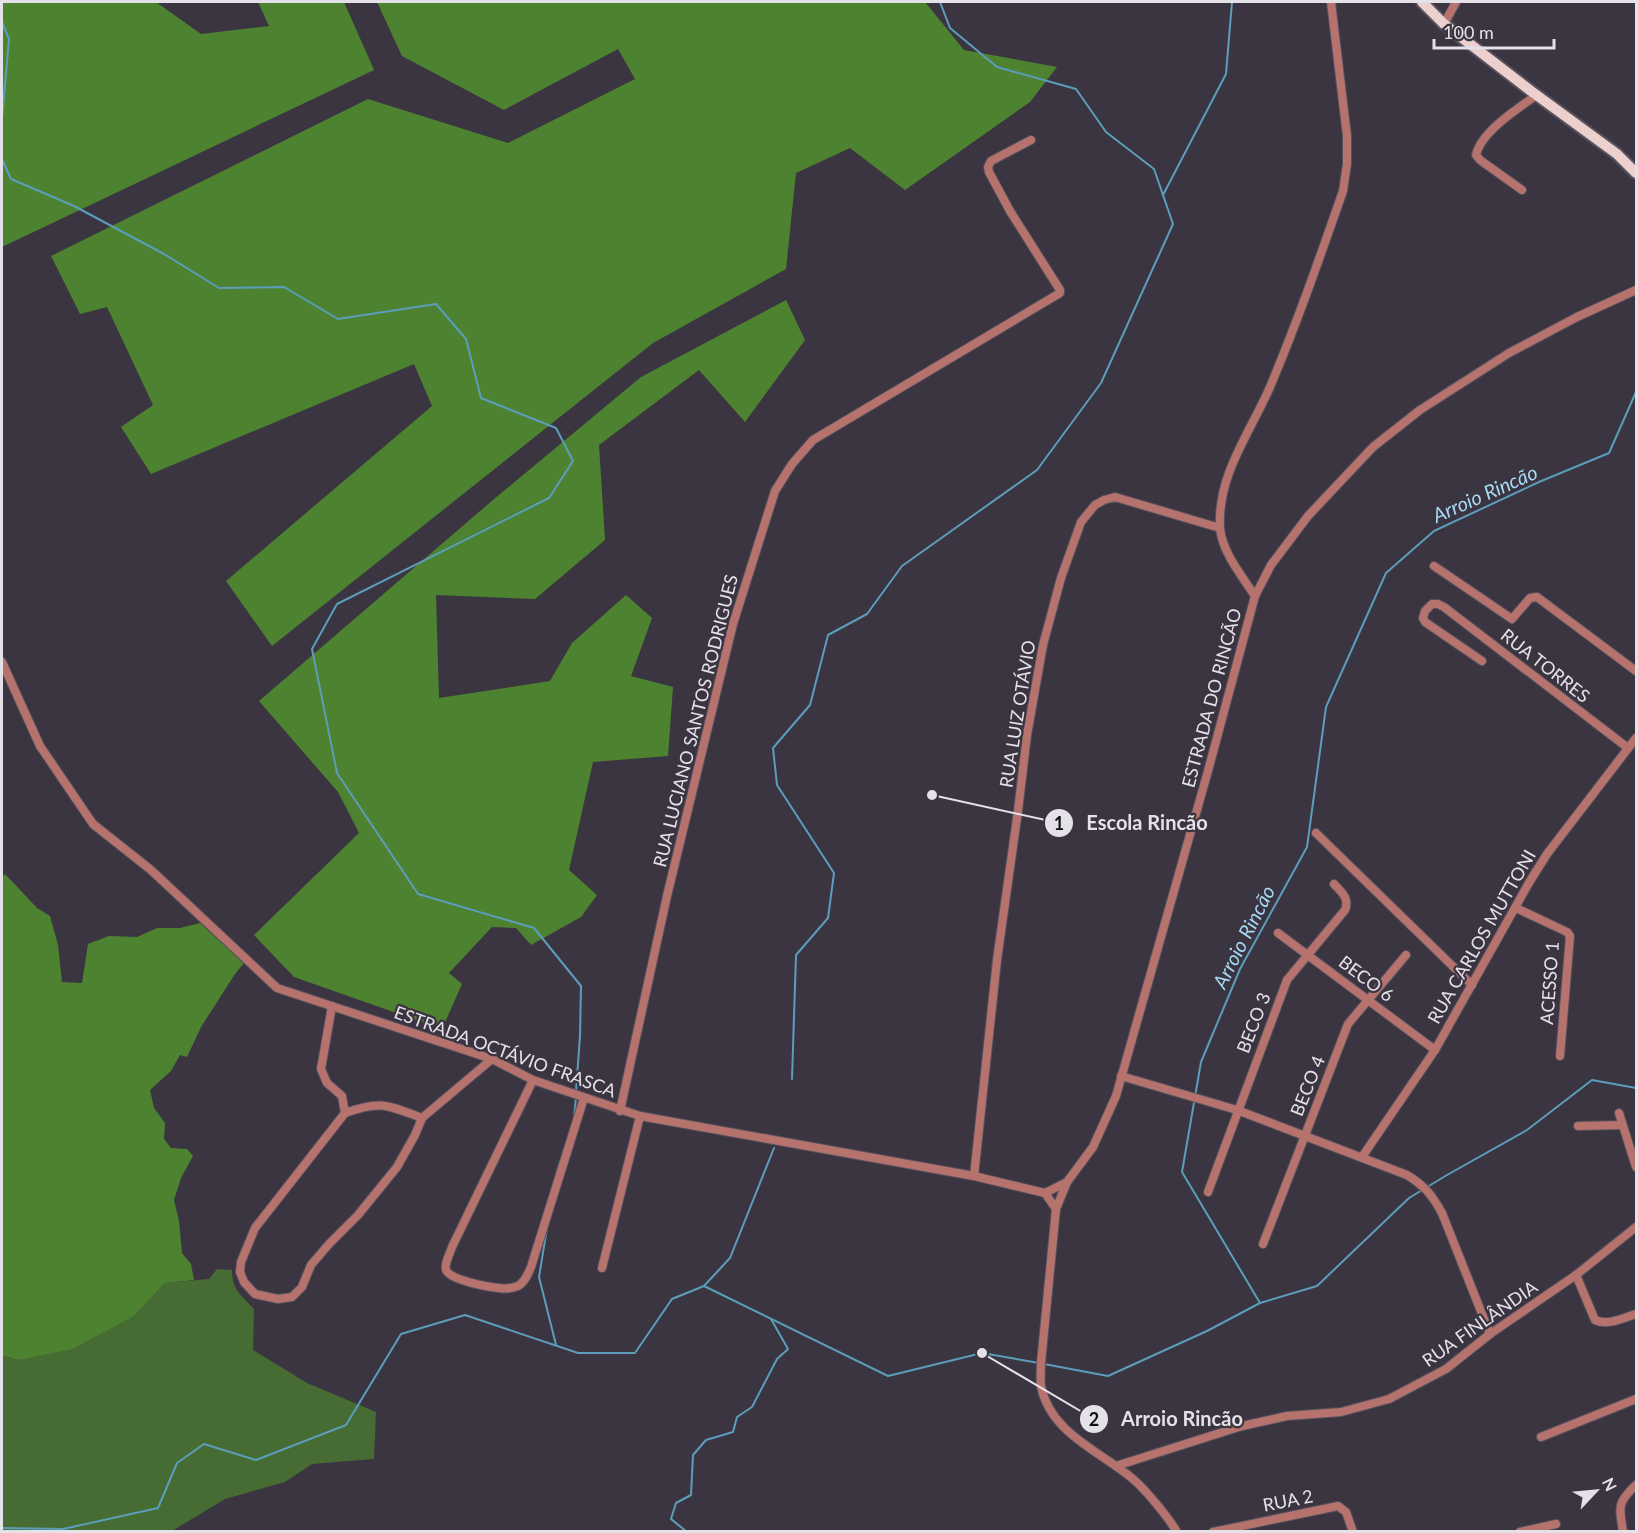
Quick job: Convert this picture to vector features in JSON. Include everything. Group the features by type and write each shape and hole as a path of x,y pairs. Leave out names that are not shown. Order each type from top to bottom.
{"main road":[{"path":"1422,2 1444,24 1617,154 1636,173"}],"street":[{"name":"ESTRADA DO RINCÃO","path":"1177,1532 1135,1480 1063,1429 1048,1406 1041,1385 1041,1363 1056,1209 1067,1182 1093,1147 1116,1096 1255,596 1229,555 1220,528 1221,500 1228,471 1270,388 1343,191 1347,164 1347,136 1331,2"},
{"path":"1444,24 1456,2"},
{"path":"1522,190 1476,155 1478,149 1500,122 1537,95"},
{"name":"RUA LUCIANO SANTOS RODRIGUES","path":"620,1110 667,896 733,624 775,491 792,465 813,440 1060,293 1010,211 988,167 991,161 1031,140"},
{"path":"1255,596 1271,565 1308,516 1373,447 1420,410 1509,353 1577,317 1636,290"},
{"name":"RUA LUIZ OTÁVIO","path":"974,1176 997,960 1027,735 1043,645 1061,578 1081,522 1095,505 1115,497 1220,528"},
{"path":"1434,566 1508,618 1512,619 1530,598 1537,597 1636,671"},
{"name":"RUA TORRES","path":"1482,661 1425,622 1423,618 1425,611 1432,604 1444,607 1628,748"},
{"name":"ESTRADA OCTÁVIO FRASCA","path":"2,662 40,746 93,824 151,870 278,988 492,1059 533,1080 640,1116 974,1176 1045,1193"},
{"name":"RUA CARLOS MUTTONI","path":"1362,1157 1435,1050 1547,854 1636,738"},
{"path":"1316,833 1472,985"},
{"name":"BECO 3","path":"1208,1192 1287,980 1345,910 1347,899 1334,884"},
{"name":"ACESSO 1","path":"1516,908 1567,932 1570,936 1560,1056"},
{"name":"BECO 6","path":"1278,933 1435,1050"},
{"name":"BECO 4","path":"1263,1244 1348,1024 1406,955"},
{"path":"332,1006 321,1069 327,1083 342,1096 345,1113"},
{"path":"422,1118 385,1105 365,1106 345,1113 255,1228 240,1272 244,1282 255,1294 278,1299 292,1297 302,1287 310,1265 358,1215 397,1167 422,1118 492,1059"},
{"path":"1121,1076 1237,1110 1362,1157 1407,1175 1420,1183 1432,1195 1442,1213 1490,1334"},
{"path":"533,1080 452,1248 446,1269 447,1273 455,1278 499,1288 512,1287 523,1282 531,1267 584,1098"},
{"path":"1619,1113 1636,1167"},
{"path":"602,1268 640,1116"},
{"path":"1578,1126 1622,1125"},
{"path":"1056,1209 1045,1193 1067,1182"},
{"name":"RUA FINLÂNDIA","path":"1116,1466 1242,1426 1287,1416 1341,1412 1389,1399 1446,1369 1490,1334 1576,1275 1636,1227"},
{"path":"1576,1275 1595,1320 1598,1322 1614,1321 1636,1314"},
{"path":"1540,1437 1636,1399"},
{"path":"1623,1532 1620,1503 1636,1485"},
{"name":"RUA 2","path":"1213,1532 1338,1506 1346,1512 1353,1532"},
{"path":"1520,1532 1556,1524"}],"green space":[{"path":"2,2 156,2 201,34 269,26 258,2 344,2 374,70 2,247"},
{"path":"377,2 925,2 964,50 1057,67 1030,102 905,190 850,148 796,173 786,269 653,343 272,646 226,581 432,406 414,364 151,474 121,427 153,405 107,307 80,314 51,256 368,99 508,143 635,79 618,49 504,110 402,56"},
{"path":"786,300 805,340 745,422 699,370 599,445 605,540 535,599 436,595 439,698 550,681 572,643 626,595 652,618 631,676 673,687 668,756 593,762 569,870 597,895 581,917 531,945 516,928 492,927 449,973 462,984 442,1029 294,977 254,935 359,833 338,792 259,701 494,499 641,377"},
{"path":"5,874 37,908 50,916 58,945 62,982 82,983 88,944 109,936 137,937 157,928 180,928 200,923 244,963 201,1027 187,1057 180,1055 171,1071 150,1090 154,1108 165,1123 164,1139 171,1148 187,1149 193,1156 181,1178 174,1200 179,1221 182,1253 191,1264 194,1280 165,1283 134,1316 72,1349 18,1360 2,1355 2,877"},
{"path":"217,1269 232,1270 234,1283 241,1296 254,1309 253,1350 307,1383 376,1412 374,1459 312,1464 285,1482 225,1499 172,1531 2,1531 2,1355 18,1360 134,1316 165,1283 209,1279"}],"waterway":[{"path":"792,1079 796,955 828,918 834,873 777,785 773,748 810,705 828,635 867,614 902,566 1037,470 1101,383 1173,224 1154,169 1106,132 1076,89 997,67 950,28 940,2"},
{"path":"1163,195 1226,74 1232,2"},
{"path":"2,22 9,39 2,119"},
{"path":"2,159 11,179 74,206 164,254 219,288 284,287 338,319 436,304 466,339 481,398 556,428 573,461 549,498 337,604 312,649 337,773 418,894 534,928 581,986 576,1091"},
{"name":"Arroio Rincão","path":"1044,1364 1108,1376 1207,1331 1260,1303 1182,1172 1201,1062 1240,969 1307,847 1326,707 1386,573 1434,531 1539,482 1609,453 1636,392"},
{"path":"1260,1303 1317,1286 1409,1198 1527,1130 1592,1080 1636,1088"},
{"path":"574,1118 576,1097"},
{"path":"704,1286 730,1258 774,1148"},
{"path":"556,1175 560,1161"},
{"path":"547,1228 539,1277 556,1345"},
{"name":"Arroio Rincão","path":"2,1528 63,1529 158,1508 177,1463 204,1444 256,1460 346,1425 401,1334 465,1315 578,1353 635,1353 672,1299 704,1286 888,1376 982,1353 1039,1363"},
{"path":"687,1532 671,1519 676,1503 691,1495 693,1455 706,1440 733,1432 737,1417 752,1407 777,1359 788,1349 771,1319"}],"place":[{"name":"Escola Rincão","path":"932,795"},
{"name":"Arroio Rincão","path":"982,1353"}]}
